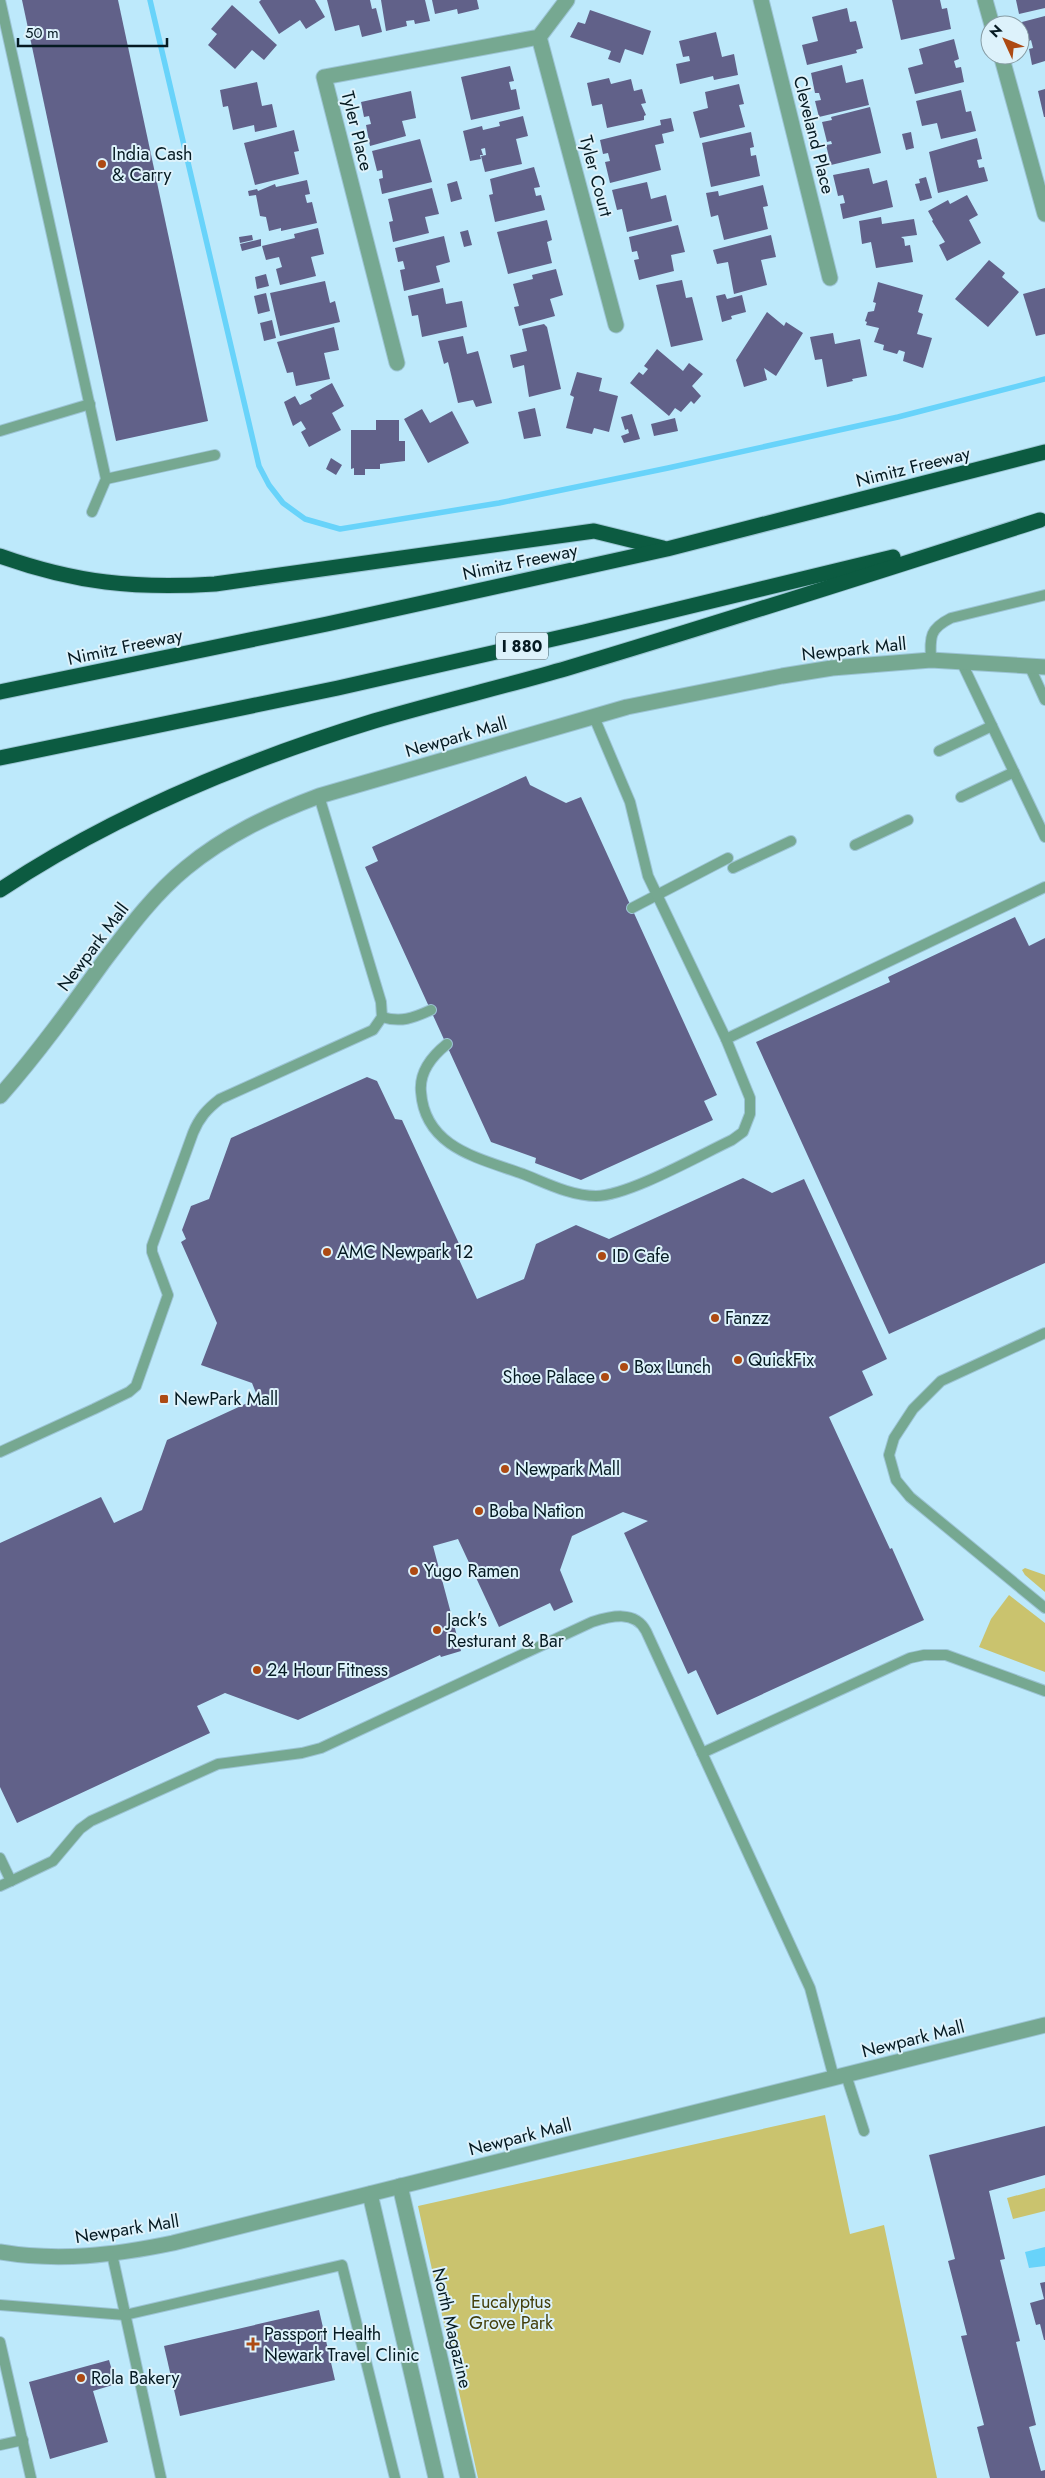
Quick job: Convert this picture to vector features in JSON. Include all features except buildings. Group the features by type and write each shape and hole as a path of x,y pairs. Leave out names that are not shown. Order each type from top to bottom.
{"highway":[{"name":"Nimitz Freeway","path":"0,692 327,624 667,549 1045,452"},
{"path":"0,890 60,852 125,818 192,788 324,737 592,661 1043,520"},
{"name":"I 880","path":"0,758 338,688 584,632 1043,520"},
{"path":"0,556 38,569 80,579 125,586 170,587 215,584 594,531 667,549"},
{"path":"0,766 102,737"}],"street":[{"path":"539,37 567,0"},
{"name":"Cleveland Place","path":"761,0 830,278"},
{"path":"985,0 989,15"},
{"name":"Tyler Court","path":"539,37 616,326"},
{"name":"Tyler Place","path":"396,363 324,77 539,37"},
{"path":"1003,65 1045,214"},
{"name":"Newpark Mall","path":"0,1096 49,1036 136,920 167,885 185,868 229,837 277,812 319,796 627,707 782,676 832,668 930,660 1045,667"},
{"name":"Newpark Mall","path":"0,2252 67,2257 112,2254 172,2243 1045,2026"},
{"name":"North Magazine","path":"400,2186 468,2478"},
{"path":"370,2194 436,2478"}],"lane":[{"path":"0,0 106,479 92,512"},
{"path":"0,431 90,404"},
{"path":"106,479 215,455"},
{"path":"930,660 930,637 934,629 942,622 951,618 1045,595"},
{"path":"961,661 1045,836"},
{"path":"1029,665 1045,700"},
{"path":"447,1044 435,1054 426,1068 420,1086 428,1122 440,1138 472,1155 583,1196 610,1195 632,1187 732,1140 743,1132 750,1114 750,1098 726,1039 656,896 648,876 630,802 594,717"},
{"path":"939,751 992,726"},
{"path":"961,797 1014,772"},
{"path":"0,1452 94,1409 129,1392 136,1386 168,1295 152,1252 152,1246 198,1120 208,1108 220,1099 373,1030 382,1017 381,1002 319,796"},
{"path":"855,844 908,820"},
{"path":"733,868 791,841"},
{"path":"632,908 728,858"},
{"path":"726,1039 1045,886"},
{"path":"382,1017 396,1021 410,1019 431,1010"},
{"path":"1045,1333 941,1381 901,1424 894,1438 889,1456 896,1480 910,1497 1045,1608"},
{"path":"0,1886 53,1861 80,1829 91,1821 211,1766 229,1761 302,1753 321,1748 592,1622 612,1617 633,1618 644,1627 810,1988 840,2076 864,2131"},
{"path":"702,1753 910,1658 924,1655 946,1655 1045,1691"},
{"path":"0,1858 11,1881"},
{"path":"112,2254 161,2478"},
{"path":"0,2305 125,2315 342,2265 395,2478"},
{"path":"0,2342 32,2478"},
{"path":"0,2445 23,2440"}],"green space":[{"path":"1025,1568 1045,1575 1045,1592 1025,1575 1022,1570"},
{"path":"1009,1595 1045,1623 1045,1672 979,1647 991,1619"},
{"name":"Eucalyptus Grove Park","path":"825,2115 850,2234 884,2225 937,2478 478,2478 418,2206"},
{"path":"1045,2188 1045,2211 1013,2219 1007,2198"}],"water":[{"path":"1045,2247 1045,2266 1029,2268 1025,2252"}],"waterway":[{"path":"150,0 259,466 269,485 283,503 305,519 340,529 499,503 898,417 1045,379"}],"place":[{"name":"India Cash & Carry","path":"102,164"},
{"name":"AMC Newpark 12","path":"327,1252"},
{"name":"ID Cafe","path":"602,1256"},
{"name":"Fanzz","path":"715,1318"},
{"name":"QuickFix","path":"738,1360"},
{"name":"Box Lunch","path":"624,1367"},
{"name":"Shoe Palace","path":"605,1377"},
{"name":"NewPark Mall","path":"164,1399"},
{"name":"Newpark Mall","path":"505,1469"},
{"name":"Boba Nation","path":"479,1511"},
{"name":"Yugo Ramen","path":"414,1571"},
{"name":"Jack's Resturant & Bar","path":"437,1630"},
{"name":"24 Hour Fitness","path":"257,1670"},
{"name":"Passport Health Newark Travel Clinic","path":"253,2344"},
{"name":"Rola Bakery","path":"81,2378"}]}
